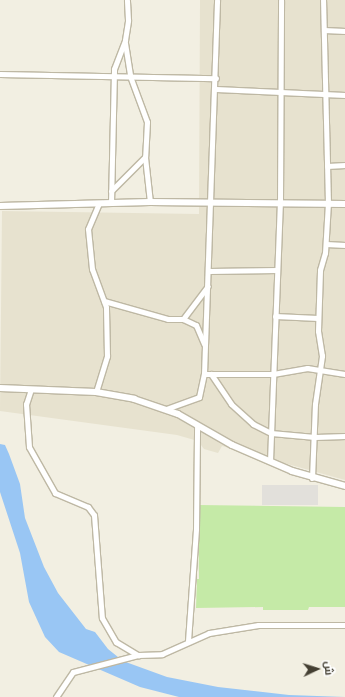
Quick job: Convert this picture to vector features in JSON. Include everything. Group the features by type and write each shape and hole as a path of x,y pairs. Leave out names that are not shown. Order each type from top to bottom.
{"street":[{"path":"111,203 115,63 125,40 128,20 127,0"},
{"path":"166,409 199,397 204,374 216,89 217,0"},
{"path":"270,461 280,203 281,0"},
{"path":"312,478 315,437 315,404 321,369 318,318 320,270 326,244 328,203 324,94 323,0"},
{"path":"324,30 345,31"},
{"path":"125,40 130,76 147,122 145,157 150,202"},
{"path":"0,74 216,78"},
{"path":"216,89 345,95"},
{"path":"111,191 145,157"},
{"path":"327,166 345,165"},
{"path":"0,206 150,202 345,204"},
{"path":"96,392 107,356 104,301 92,269 88,229 99,203"},
{"path":"326,244 345,245"},
{"path":"208,271 277,270"},
{"path":"183,319 208,286"},
{"path":"104,301 168,318 183,319 196,325 205,347"},
{"path":"276,316 318,318"},
{"path":"204,374 273,374 298,368 321,369 345,374"},
{"path":"211,374 231,404 253,424 271,433 315,437 345,436"},
{"path":"0,388 96,392 134,399 166,409 197,426 270,461 312,478 345,485"},
{"path":"32,389 26,404 29,447 55,493 88,507 94,515 102,618 116,642 138,655"},
{"path":"188,642 196,530 197,426"},
{"path":"56,697 73,672 138,655 162,654 209,633 258,625 345,625"}],"shaded area":[{"path":"200,0 345,0 345,480 222,446 218,453 204,449 198,441 177,435 0,411 2,211 199,214"},
{"path":"262,485 318,485 318,505 262,505"}],"green space":[{"path":"198,505 345,507 345,607 309,607 308,610 263,610 263,607 196,608 197,579 199,579"}],"water":[{"path":"0,444 5,445 9,454 20,484 25,518 44,567 58,593 86,629 95,632 108,649 123,661 167,677 218,687 289,695 345,697 179,697 140,687 59,652 45,637 29,602 20,553 0,492"}]}
